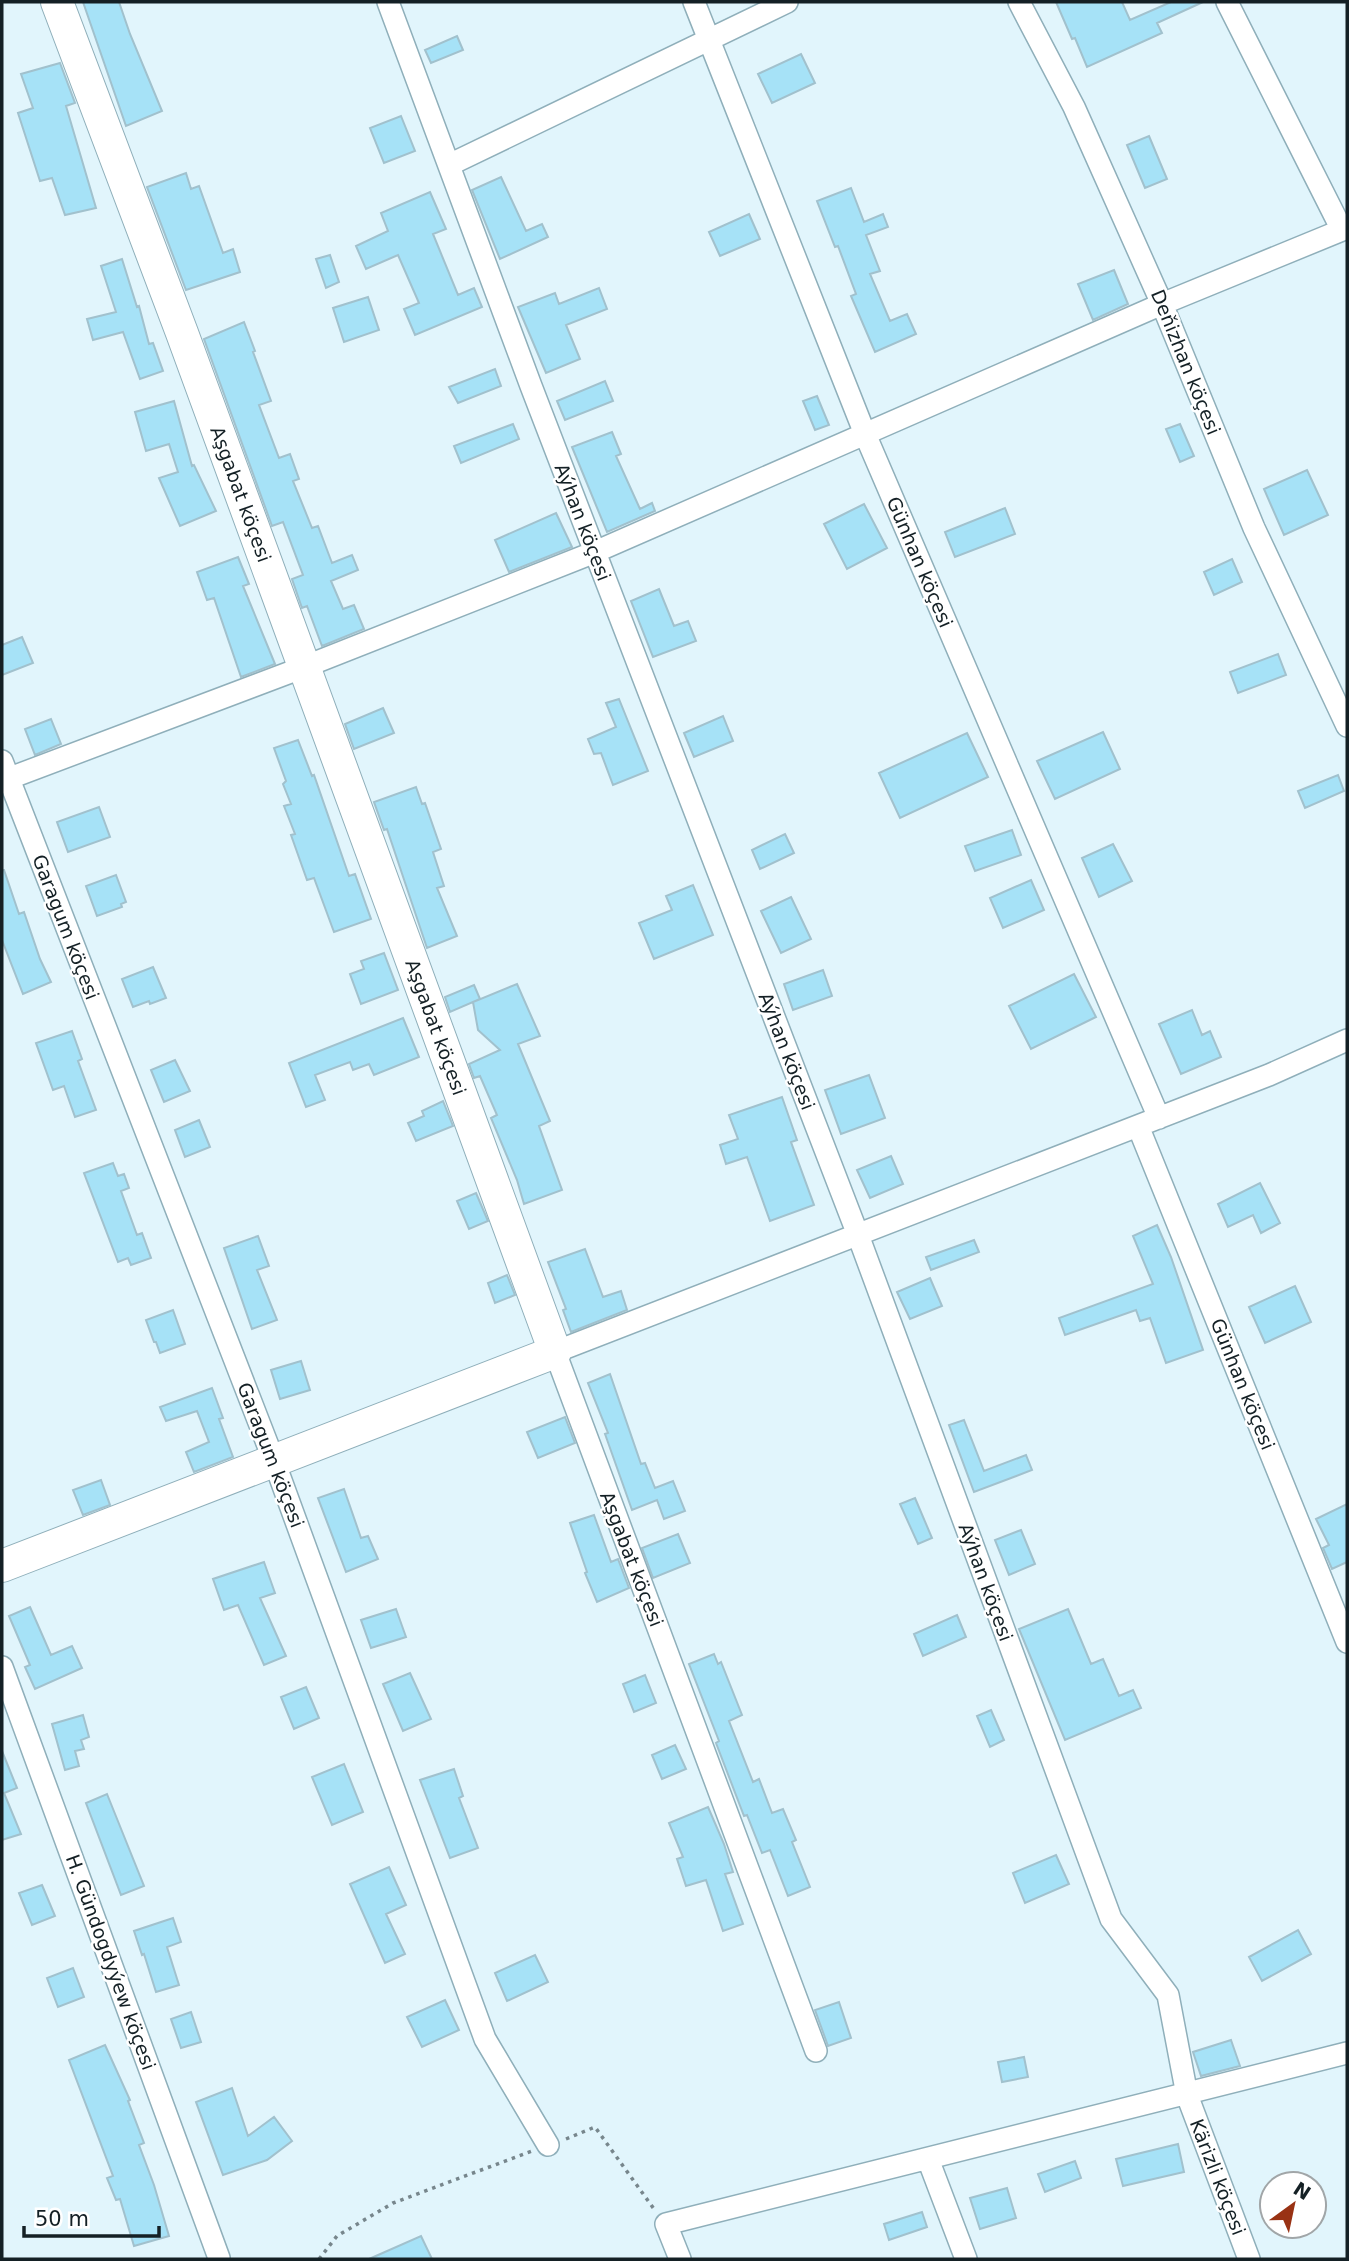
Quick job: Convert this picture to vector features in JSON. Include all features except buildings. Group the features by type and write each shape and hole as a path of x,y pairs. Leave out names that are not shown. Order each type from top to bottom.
{"street":[{"name":"Aşgabat köçesi","path":"57,2 182,333 555,1352 816,2051"},
{"name":"Aýhan köçesi","path":"388,2 594,552 858,1235 1111,1919 1168,1996 1187,2095"},
{"name":"Günhan köçesi","path":"694,2 865,434 1159,1118"},
{"path":"449,165 787,2"},
{"name":"Deňizhan köçesi","path":"1018,2 1074,107 1163,303 1254,528 1347,726"},
{"path":"4,773 304,667 594,552 1163,303 1345,229 1227,2"},
{"name":"Garagum köçesi","path":"4,773 274,1461 485,2039 548,2145"},
{"path":"2,1566 1269,1075 1347,1040"},
{"name":"Günhan köçesi","path":"1138,1126 1347,1642"},
{"name":"H. Gündogdyýew köçesi","path":"2,1667 220,2259"},
{"path":"680,2259 666,2224 1347,2053"},
{"name":"Kärizli köçesi","path":"1187,2095 1249,2259"},
{"path":"928,2159 967,2259"}],"path":[{"path":"319,2259 338,2236 393,2203 595,2127 666,2224"}]}
